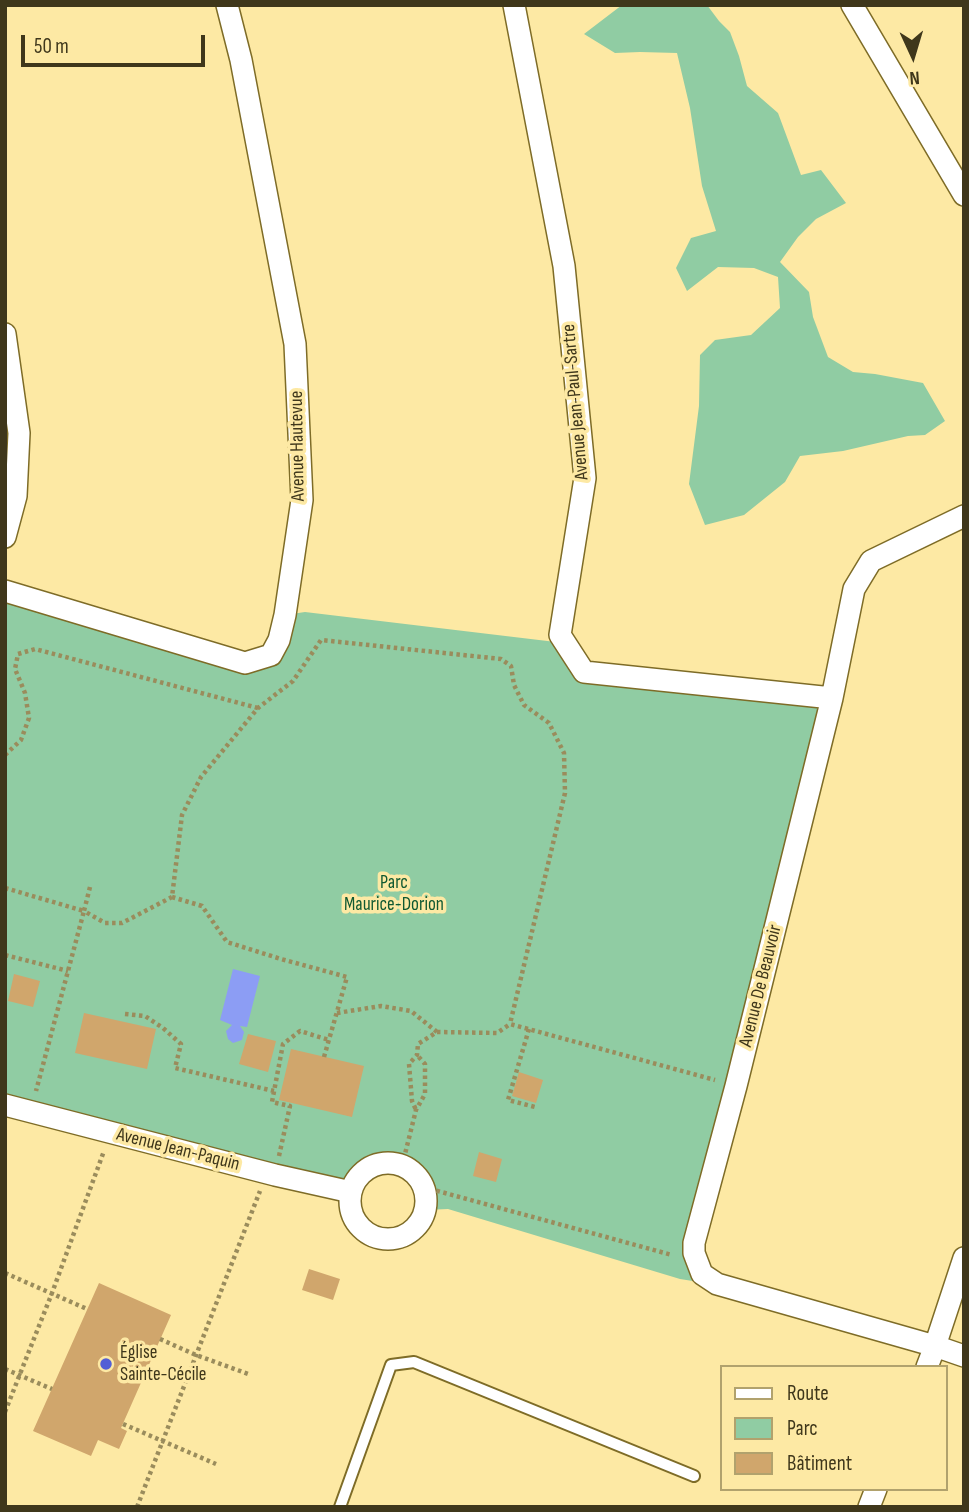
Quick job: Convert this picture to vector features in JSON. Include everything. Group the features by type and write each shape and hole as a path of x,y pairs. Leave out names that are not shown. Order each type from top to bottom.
{"street":[{"name":"Avenue Hautevue","path":"5,592 245,663 271,655 279,640 302,500 295,344 227,5"},
{"name":"Avenue Jean-Paul-Sartre","path":"514,5 564,265 585,478 560,635 584,672 832,698"},
{"path":"852,5 964,195"},
{"path":"5,334 19,433 16,496 5,537"},
{"name":"Avenue De Beauvoir","path":"697,1262 694,1243 736,1086 832,698 854,589 871,561 964,516"},
{"name":"Avenue Jean-Paquin","path":"5,1105 351,1192"},
{"path":"374,1166 402,1166 412,1171 423,1187 426,1198 421,1221 403,1236 379,1238 368,1233 353,1216 351,1192 362,1173 374,1166"},
{"path":"928,1365 964,1258"},
{"path":"697,1262 702,1274 717,1284 964,1356"}],"lane":[{"path":"340,1507 391,1365 414,1362 694,1476"}],"path":[{"path":"172,897 182,815 201,777 258,708 293,681 321,640 501,659 512,666 514,685 524,705 549,723 564,753 565,793 510,1024 497,1033 437,1032 418,1044 417,1055 408,1064 412,1101 416,1110"},
{"path":"5,755 21,740 29,718 25,693 15,670 18,654 35,649 258,708"},
{"path":"31,1112 90,887"},
{"path":"5,888 84,911 105,923 122,923 172,897 202,905 227,942 347,977 324,1057"},
{"path":"5,955 68,971"},
{"path":"337,1013 381,1006 411,1011 437,1032"},
{"path":"125,1014 145,1016 181,1044 175,1068 275,1091"},
{"path":"510,1024 736,1086"},
{"path":"529,1029 508,1100 534,1107"},
{"path":"137,1507 271,1173 290,1107 272,1102 283,1044 300,1031 330,1040"},
{"path":"402,1166 416,1110 425,1094 425,1063 417,1055"},
{"path":"5,1412 52,1293 110,1132"},
{"path":"423,1187 697,1262"},
{"path":"5,1273 88,1308"},
{"path":"160,1339 251,1375"},
{"path":"5,1369 52,1389"},
{"path":"123,1424 216,1464"}],"green space":[{"path":"622,5 707,5 730,32 747,86 778,113 801,175 821,170 846,203 816,219 798,237 780,262 809,292 813,317 828,357 853,372 923,383 945,421 925,435 908,436 843,451 800,456 785,482 744,515 705,525 689,484 699,406 700,355 715,340 751,335 780,308 778,277 754,268 718,267 687,291 676,268 691,238 716,231 702,186 690,108 677,53 615,53 584,34"},
{"name":"Parc Maurice-Dorion","path":"5,591 245,663 271,655 285,615 305,612 564,643 584,672 832,698 694,1243 699,1282 680,1279 448,1209 425,1210 423,1187 412,1172 402,1166 374,1166 362,1173 355,1183 5,1105"}],"water":[{"path":"233,969 260,976 247,1027 240,1026 244,1032 242,1040 233,1043 228,1039 226,1031 232,1025 220,1020"}],"building":[{"path":"14,974 40,981 33,1007 8,1001"},
{"path":"84,1013 156,1029 147,1069 75,1053"},
{"path":"248,1034 276,1041 268,1072 239,1064"},
{"path":"291,1049 364,1066 352,1117 279,1100"},
{"path":"519,1072 543,1080 536,1103 512,1096"},
{"path":"479,1152 502,1159 496,1182 473,1176"},
{"path":"309,1269 340,1279 333,1300 302,1290"},
{"name":"Église Sainte-Cécile","path":"99,1283 171,1315 121,1428 127,1431 119,1449 98,1440 91,1456 33,1431"}],"place":[{"name":"Église Sainte-Cécile","path":"106,1364"}]}
